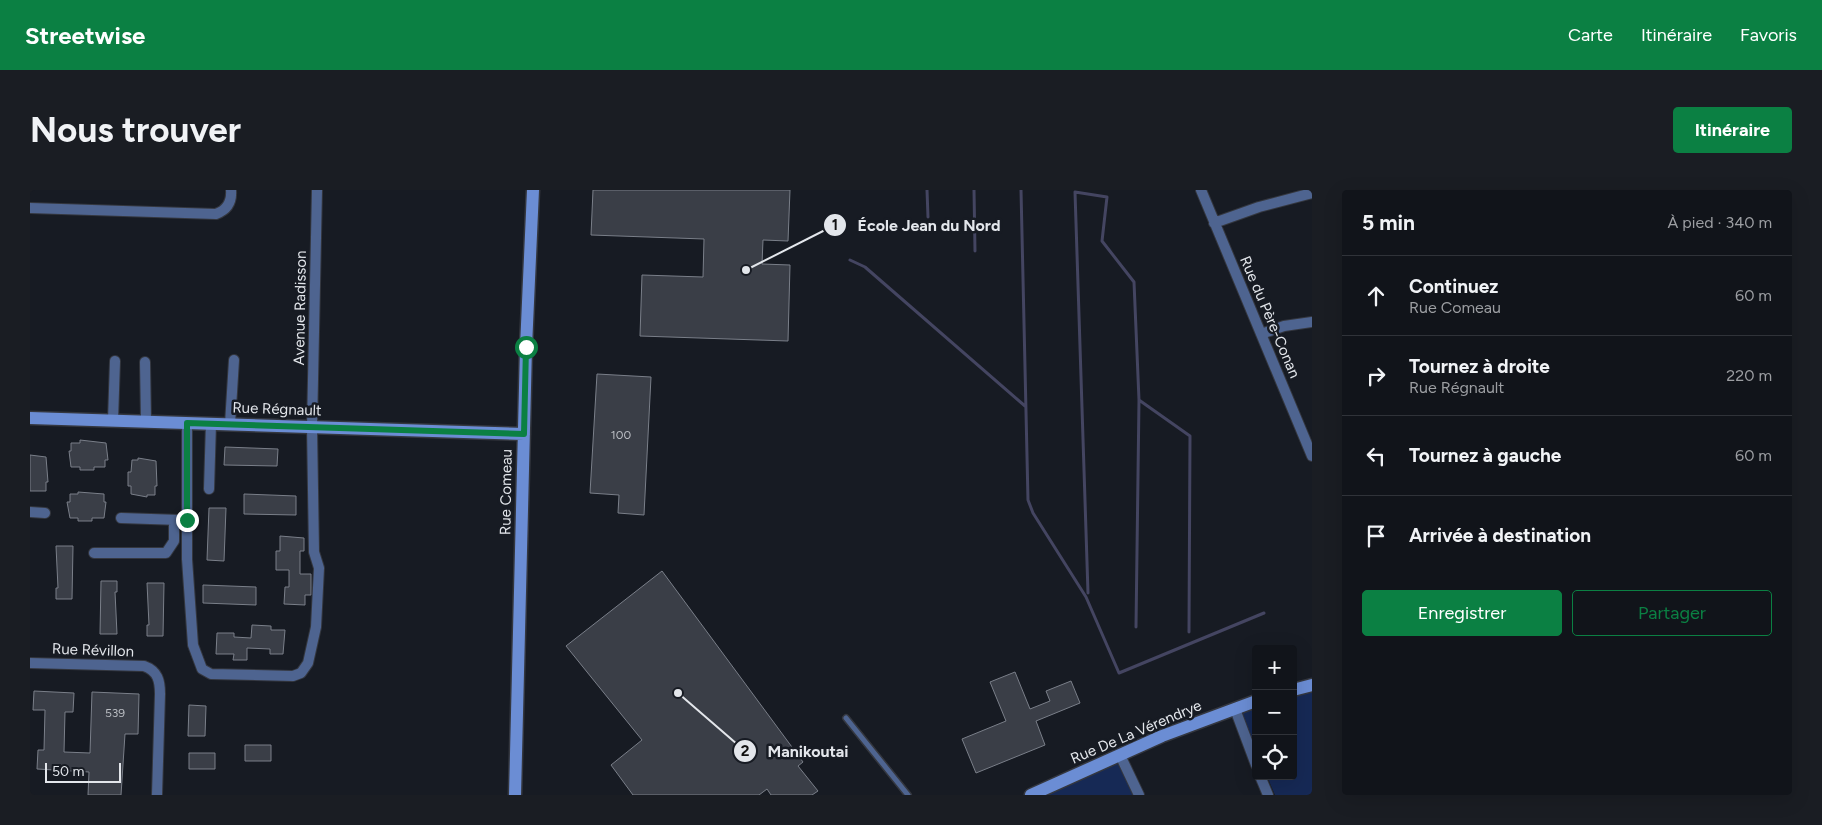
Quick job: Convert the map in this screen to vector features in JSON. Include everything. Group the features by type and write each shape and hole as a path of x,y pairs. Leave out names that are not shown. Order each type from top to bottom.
{"street":[{"path":"30,208 216,214 227,206 232,199 231,190"},
{"name":"Avenue Radisson","path":"187,520 187,558 193,645 202,669 211,674 293,676 300,673 308,663 316,627 319,568 314,552 312,427 317,190"},
{"name":"Rue Comeau","path":"515,795 524,434 533,190"},
{"name":"Rue du Père-Conan","path":"1201,190 1310,445 1312,456"},
{"path":"1214,223 1259,207 1312,193"},
{"path":"1261,334 1284,326 1312,322"},
{"path":"230,424 234,360"},
{"path":"113,420 115,361"},
{"path":"145,362 146,421"},
{"name":"Rue Régnault","path":"30,418 524,434"},
{"path":"121,518 187,520 187,423"},
{"path":"209,490 211,424"},
{"path":"30,512 45,513"},
{"path":"94,553 166,553 174,541 174,520"},
{"name":"Rue Révillon","path":"30,663 144,666 154,671 160,681 157,795"},
{"path":"1297,689 1312,686"},
{"name":"Rue De La Vérendrye","path":"1039,794 1162,736 1252,703"},
{"path":"1235,709 1252,754"},
{"path":"1120,755 1139,795"},
{"path":"1262,780 1268,795"}],"lane":[{"path":"846,718 908,795"}],"shaded area":[{"path":"1312,682 1312,795 1275,795 1269,780 1297,780 1297,685"},
{"path":"1252,699 1252,742 1236,705"},
{"path":"1124,754 1142,795 1047,795 1045,790"}],"building":[{"path":"593,190 790,190 788,241 763,240 762,264 790,265 788,341 640,336 642,275 703,277 704,239 591,235"},
{"path":"597,374 651,377 644,515 618,513 619,495 590,493"},
{"path":"80,440 106,443 108,460 105,460 105,467 94,467 94,470 80,470 80,467 71,467 69,451 71,451 71,443 80,443"},
{"path":"225,447 278,449 277,466 224,465"},
{"path":"30,455 46,457 48,482 46,482 46,491 30,491"},
{"path":"138,458 156,461 157,486 155,486 155,495 147,495 147,497 131,494 131,486 128,486 128,472 131,472 132,460 138,460"},
{"path":"78,492 104,494 104,502 106,502 104,518 92,518 92,521 78,521 78,518 70,518 67,502 70,502 70,494 78,494"},
{"path":"244,494 296,496 296,515 244,514"},
{"path":"209,508 226,508 224,561 207,560"},
{"path":"280,536 304,538 304,551 300,551 300,574 311,574 311,595 305,595 305,605 284,604 285,587 289,587 289,570 276,570 276,551 280,551"},
{"path":"56,546 73,546 72,599 56,599 56,588 58,588"},
{"path":"662,571 803,762 798,766 818,791 812,795 771,795 767,789 759,795 633,795 611,765 642,740 566,646"},
{"path":"101,581 117,581 117,592 115,592 117,634 100,634"},
{"path":"147,583 164,583 163,636 147,636 147,625 149,625"},
{"path":"203,585 256,587 256,605 203,603"},
{"path":"252,625 271,626 271,630 285,630 283,654 270,654 270,649 247,648 247,660 233,660 234,654 216,654 217,633 234,633 234,637 251,638"},
{"path":"1015,672 1030,709 1050,701 1046,691 1071,681 1080,703 1036,721 1045,745 976,773 962,739 1006,721 990,682"},
{"path":"34,691 74,693 73,712 65,712 64,752 90,753 92,692 139,694 138,734 125,734 121,795 88,795 89,772 37,769 38,750 44,750 45,710 33,710"},
{"path":"189,705 206,706 205,736 188,736"},
{"path":"245,745 271,745 271,761 245,761"},
{"path":"189,753 215,753 215,769 189,769"}],"waterway":[{"path":"927,190 928,217"},
{"path":"974,190 975,251"},
{"path":"1021,190 1028,500 1033,513 1086,597 1119,673 1264,613"},
{"path":"1075,192 1107,197 1102,241 1134,282 1139,400 1136,627"},
{"path":"1075,192 1088,593"},
{"path":"850,260 865,267 1025,406"},
{"path":"1139,400 1190,436 1189,632"}],"place":[{"name":"École Jean du Nord","path":"746,270"},
{"name":"Manikoutai","path":"678,693"}],"route":[{"path":"187,520 187,423 524,434 526,347"}]}
